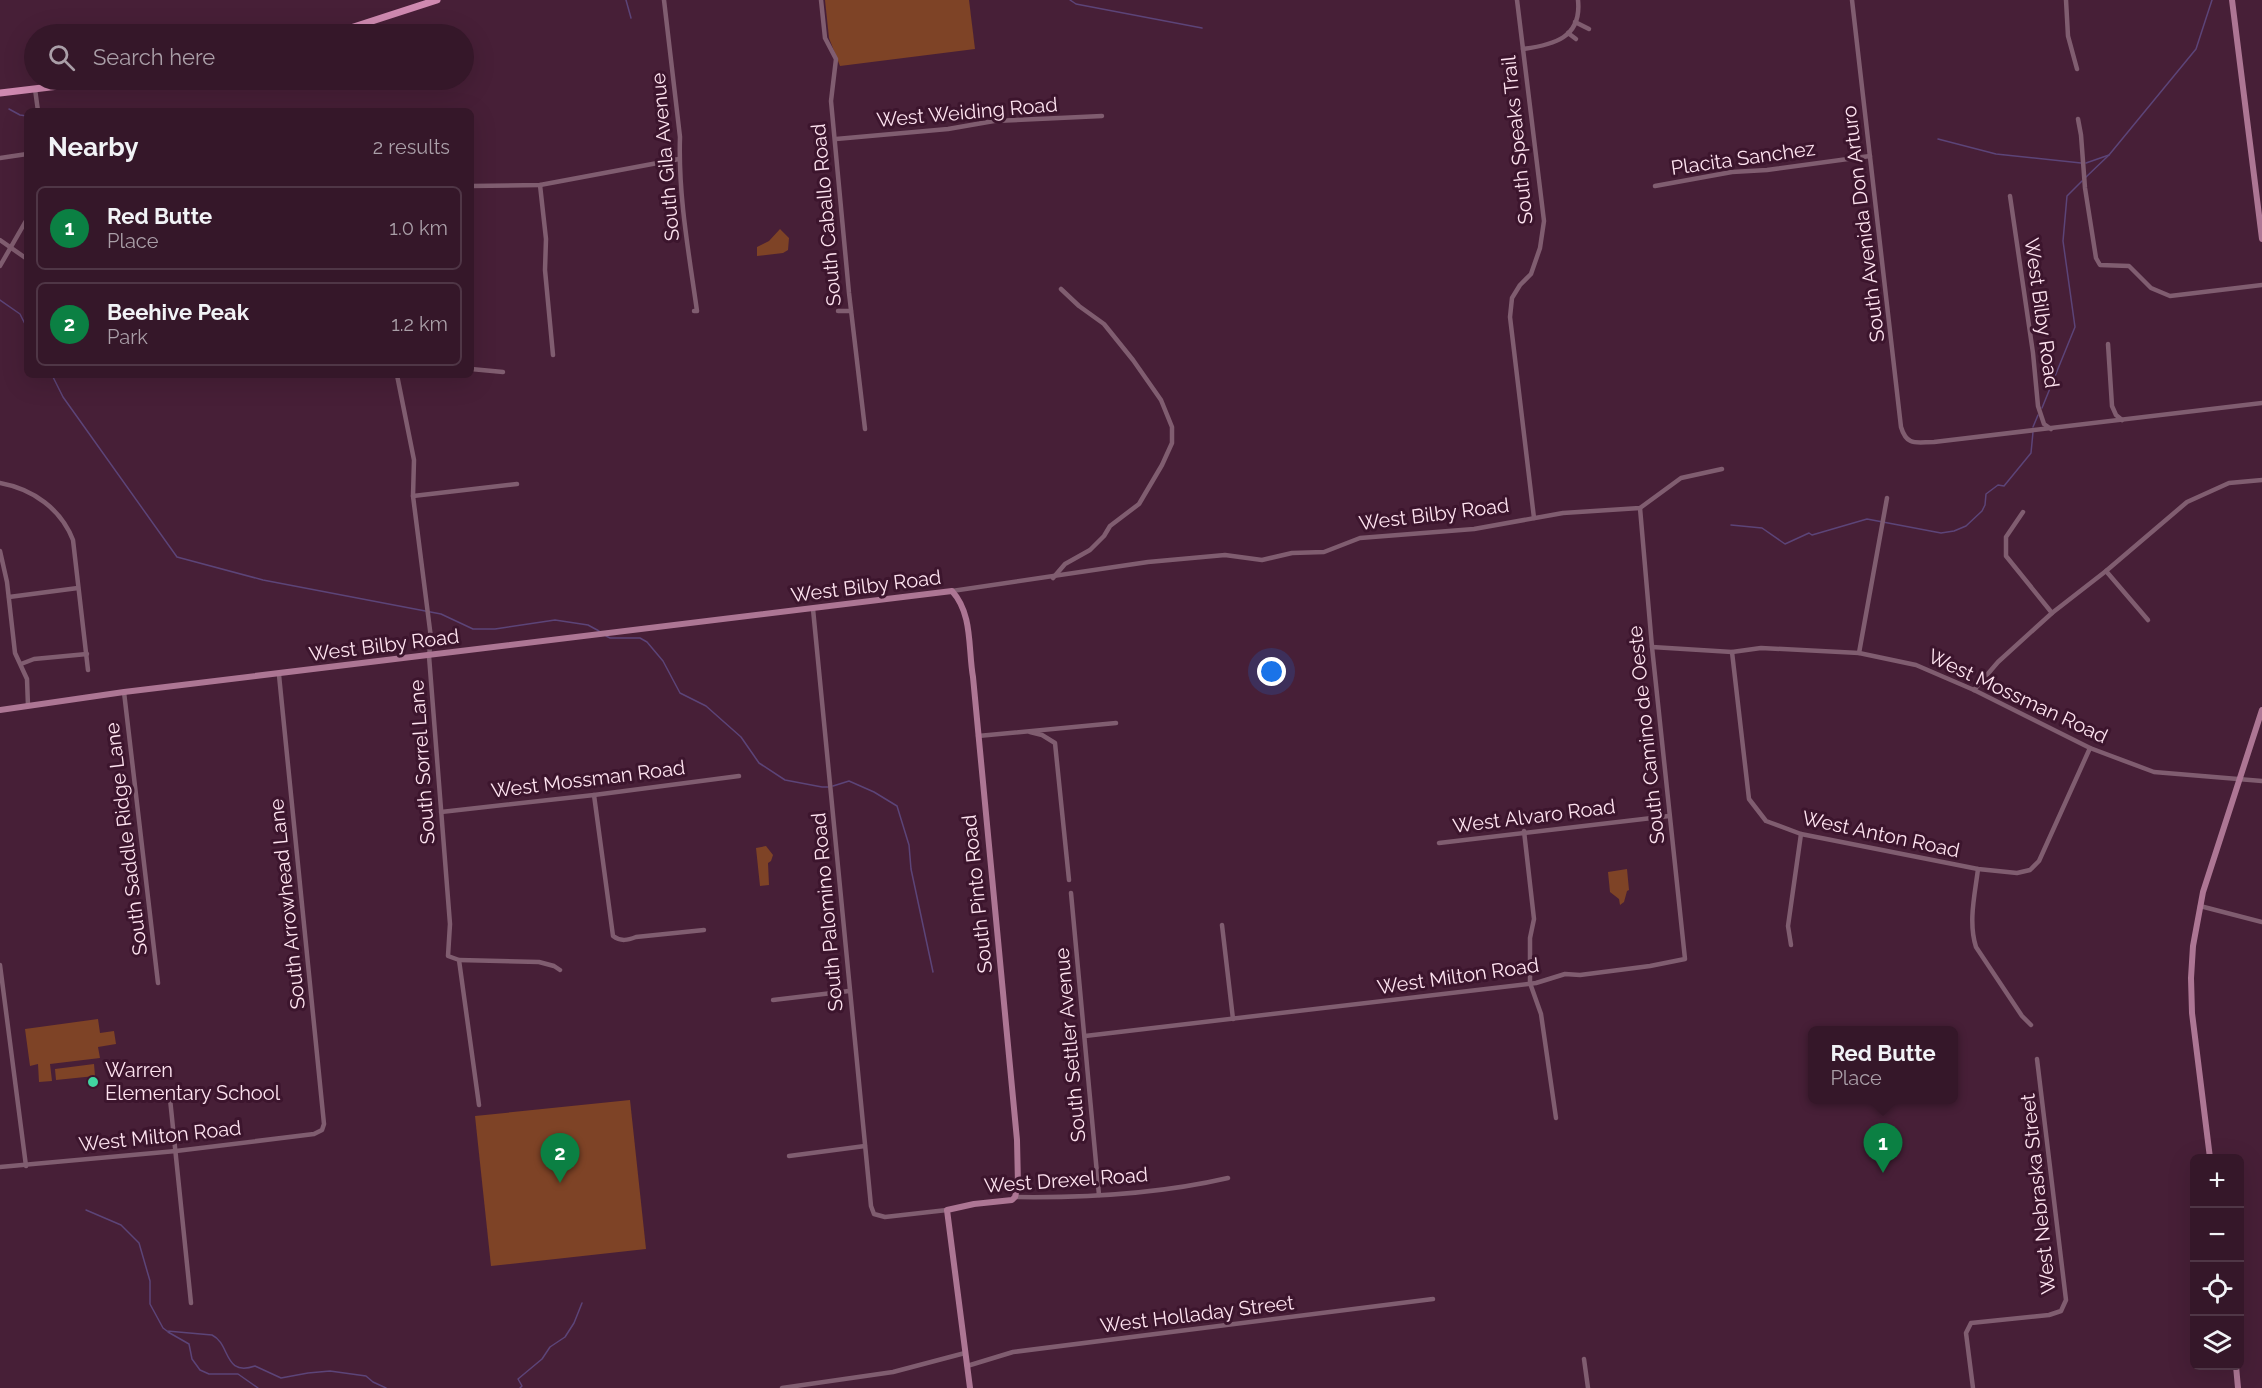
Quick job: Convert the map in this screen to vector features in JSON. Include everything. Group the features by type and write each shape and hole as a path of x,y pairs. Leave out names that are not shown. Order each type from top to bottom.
{"main road":[{"path":"363,24 436,0"},
{"path":"0,93 26,90"}],"street":[{"name":"South Gila Avenue","path":"664,0 680,137 679,159 696,311"},
{"name":"South Caballo Road","path":"821,0 825,38 836,59 831,100 865,429"},
{"name":"South Speaks Trail","path":"1517,0 1544,221 1540,248 1531,274 1512,298 1510,317 1534,518"},
{"path":"1523,49 1555,44 1568,33 1575,22 1578,0"},
{"name":"South Avenida Don Arturo","path":"1852,0 1903,434 1909,442 1934,442 2051,429"},
{"path":"2066,0 2068,36 2077,69"},
{"path":"2232,0 2262,239"},
{"path":"1575,22 1589,29"},
{"path":"1568,33 1576,39"},
{"path":"35,90 38,108"},
{"name":"West Weiding Road","path":"836,139 948,129 994,121 1102,116"},
{"path":"2078,119 2085,188 2100,265 2129,266 2151,288 2170,296 2262,285"},
{"path":"0,158 24,154"},
{"name":"Placita Sanchez","path":"1655,186 1732,172 1767,170 1870,156"},
{"path":"474,186 540,184 679,159"},
{"path":"540,184 546,239 545,270 553,355"},
{"name":"West Bilby Road","path":"2010,196 2038,406 2044,424 2051,429"},
{"path":"0,266 24,224"},
{"path":"0,240 24,257"},
{"path":"1053,578 1065,564 1090,550 1110,526 1139,504 1172,443 1172,427 1161,400 1133,360 1104,324 1079,306 1061,289"},
{"path":"838,311 851,311"},
{"path":"2108,344 2112,406 2116,415 2122,420"},
{"path":"474,369 502,372"},
{"name":"South Sorrel Lane","path":"398,378 414,460 413,496 430,638 429,656 450,924 448,956 459,960 479,1105"},
{"path":"2051,429 2262,403"},
{"path":"1640,508 1682,478 1722,469"},
{"path":"1974,690 1998,662 2052,613 2106,571 2187,502 2229,483 2262,480"},
{"path":"0,483 30,492 54,510 67,525 73,540 88,670"},
{"path":"413,496 517,484"},
{"path":"1859,653 1887,498"},
{"name":"West Bilby Road","path":"0,710 124,692 813,609 1053,578 1148,562 1225,555 1262,560 1292,553 1332,551 1347,542 1360,538 1474,529 1563,513 1640,508"},
{"name":"South Camino de Oeste","path":"1640,508 1652,647 1685,959"},
{"path":"2023,512 2006,537 2006,556 2052,613"},
{"path":"0,551 9,597 15,653 27,679 28,706"},
{"path":"2106,571 2148,620"},
{"path":"9,597 78,588"},
{"name":"South Pinto Road","path":"952,591 960,600 965,613 978,736 1017,1140 1018,1185 1015,1197"},
{"name":"South Palomino Road","path":"813,609 872,1211"},
{"name":"West Mossman Road","path":"1652,647 1732,652 1761,648 1859,653 1916,665 1974,690 2090,748 2154,772 2262,781"},
{"name":"West Anton Road","path":"1732,652 1749,799 1766,821 1801,834 1978,868 2017,873 2030,870 2039,861 2090,748"},
{"path":"21,664 34,659 87,654"},
{"name":"South Arrowhead Lane","path":"279,675 323,1112 324,1124 321,1130"},
{"name":"South Saddle Ridge Lane","path":"124,692 158,983"},
{"path":"2210,1154 2192,1012 2193,946 2200,906 2262,710"},
{"path":"978,736 1030,732 1061,726 1116,723"},
{"path":"1030,732 1042,735 1055,743 1069,880"},
{"name":"West Mossman Road","path":"441,812 739,776"},
{"path":"594,795 613,936 618,940 627,940 636,937 704,930"},
{"name":"West Alvaro Road","path":"1439,843 1524,831 1669,816"},
{"path":"1524,831 1533,920 1530,938 1530,983 1541,1014 1556,1118"},
{"path":"1791,945 1788,926 1801,834"},
{"path":"1978,868 1972,936 1976,947 2022,1016 2031,1025"},
{"name":"South Settler Avenue","path":"1071,893 1099,1195"},
{"path":"2200,906 2262,922"},
{"path":"1222,925 1233,1019"},
{"name":"West Milton Road","path":"1085,1036 1543,982 1565,974 1580,975 1685,959"},
{"path":"459,960 539,962 560,970"},
{"path":"0,965 26,1166"},
{"path":"773,1000 849,991"},
{"name":"West Nebraska Street","path":"1973,1388 1966,1333 1971,1323 2049,1315 2061,1311 2066,1300 2037,1059"},
{"path":"169,1089 191,1303"},
{"name":"West Milton Road","path":"0,1167 176,1151 314,1134 321,1130"},
{"path":"789,1156 865,1146"},
{"name":"West Drexel Road","path":"872,1211 885,1217 947,1210 974,1204 1006,1202 1015,1197 1066,1198 1195,1186 1228,1178"},
{"path":"947,1210 970,1388"},
{"name":"West Holladay Street","path":"967,1366 1013,1352 1433,1299"},
{"path":"782,1388 806,1387 893,1372 965,1353"},
{"path":"1584,1359 1588,1388"},
{"path":"2236,1370 2238,1388"}],"shaded area":[{"path":"825,0 969,0 975,49 840,66 829,38"},
{"path":"780,229 789,238 788,250 783,253 757,256 757,247 769,241"},
{"path":"766,846 773,855 768,863 769,885 760,886 756,848"},
{"path":"1627,869 1629,890 1624,902 1620,905 1619,899 1610,892 1608,872"},
{"path":"98,1019 100,1033 114,1031 116,1044 98,1047 100,1058 50,1064 52,1081 39,1082 38,1064 30,1066 25,1029"},
{"path":"94,1064 95,1076 56,1080 55,1069"},
{"path":"630,1100 646,1249 491,1266 475,1116"}],"waterway":[{"path":"626,0 631,18"},
{"path":"1070,0 1076,4 1202,28"},
{"path":"2086,163 2109,155 2196,49 2212,0"},
{"path":"9,109 24,116"},
{"path":"1938,139 1996,154 2081,163"},
{"path":"2085,178 2109,155"},
{"path":"2042,408 2075,327 2063,241 2067,196 2082,181"},
{"path":"0,300 20,314 24,322"},
{"path":"54,378 63,397 177,557 263,580 441,614 473,629 495,629 555,620 588,625 599,631"},
{"path":"2033,427 2038,415"},
{"path":"1731,525 1762,528 1785,544 1809,533 1812,535 1867,519 1941,533 1954,531 1966,526 1982,511 1986,494 1998,485 2004,486 2031,453 2033,432"},
{"path":"606,636 640,638 647,642 663,661 680,693 706,706 741,737 759,763 785,780 828,787"},
{"path":"833,786 849,781 897,806 909,845 911,869 933,972"},
{"path":"86,1210 121,1225 139,1243 150,1281 150,1304 167,1331 212,1335 218,1339 232,1363 237,1367 255,1366 281,1378 330,1371 366,1376 386,1388"},
{"path":"520,1388 522,1386 518,1379 542,1359 550,1347 565,1337 582,1303"},
{"path":"168,1332 189,1344 192,1359 200,1370 209,1374 238,1374 258,1388"}],"place":[{"name":"Warren Elementary School","path":"93,1082"},
{"name":"Red Butte","path":"1883,1173"},
{"name":"Beehive Peak","path":"560,1183"}]}
